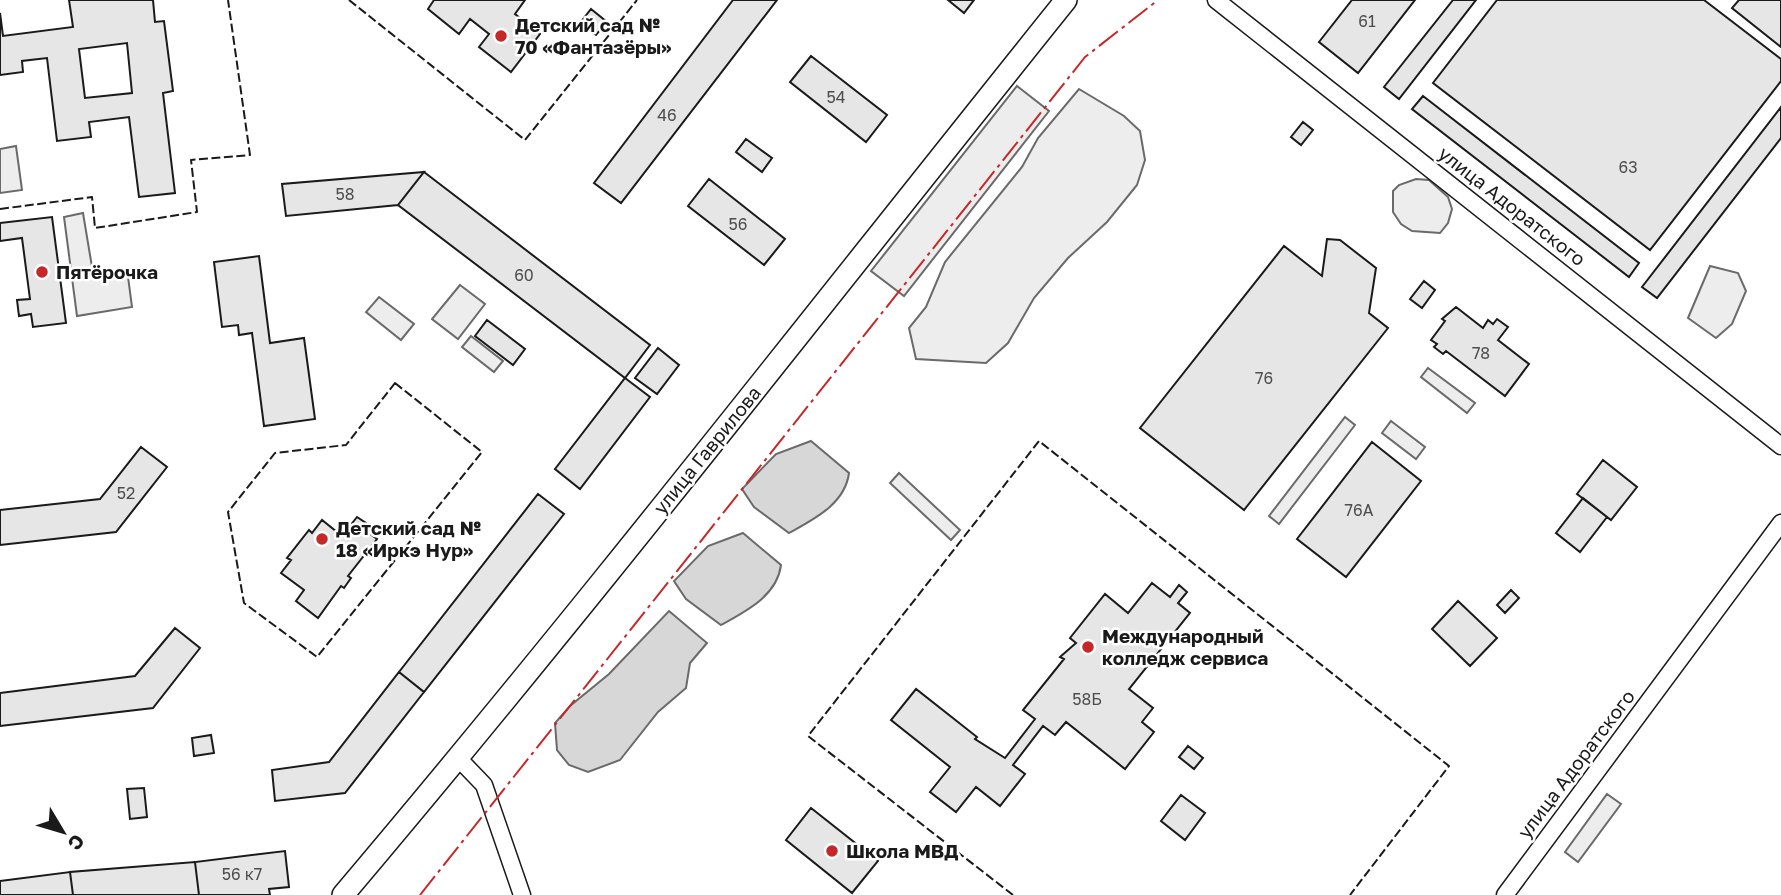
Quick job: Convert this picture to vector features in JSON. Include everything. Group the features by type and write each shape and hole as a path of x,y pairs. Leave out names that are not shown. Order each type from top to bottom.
{"street":[{"name":"улица Гаврилова","path":"343,895 458,758 1066,0"},
{"name":"улица Адоратского","path":"1216,0 1781,446"},
{"name":"улица Адоратского","path":"1505,895 1781,523"},
{"path":"458,758 484,785 522,895"}],"shaded area":[{"path":"1017,86 1049,111 904,296 871,271"},
{"path":"1079,89 1124,116 1140,131 1145,160 1137,185 1107,222 1068,258 1034,298 1008,343 986,363 916,359 909,328 926,307 945,262 1022,167 1038,138"},
{"path":"16,146 22,190 0,193 0,149"},
{"path":"1416,179 1429,180 1448,197 1452,209 1448,223 1440,233 1412,231 1401,224 1393,212 1393,191 1399,185"},
{"path":"83,213 93,273 127,269 132,307 77,316 64,217"},
{"path":"1710,266 1738,273 1746,291 1732,324 1716,338 1688,318"},
{"path":"460,285 485,304 458,339 432,319"},
{"path":"379,297 414,324 401,340 366,312"},
{"path":"471,336 503,361 494,372 462,347"},
{"path":"1428,368 1475,403 1467,413 1421,377"},
{"path":"1345,417 1355,425 1279,524 1269,516"},
{"path":"1391,421 1425,447 1416,459 1382,433"},
{"path":"811,441 849,473 835,502 818,516 789,533 754,507 742,489 776,454"},
{"path":"899,473 960,530 951,540 890,483"},
{"path":"743,533 781,565 767,594 750,608 721,625 686,599 674,581 708,546"},
{"path":"669,611 707,643 690,663 686,688 658,712 620,760 588,772 569,765 557,750 555,723 570,706 609,674"},
{"path":"1607,794 1621,804 1578,862 1565,852"}],"building":[{"path":"69,0 153,0 155,22 164,21 173,91 163,93 175,193 139,197 129,117 89,122 91,137 57,141 47,58 22,61 23,72 0,75 0,13 3,36 73,27","holes":["127,43 132,93 85,98 79,49"]},
{"path":"434,0 525,0 515,14 540,34 511,72 479,47 489,34 470,19 459,34 428,9"},
{"path":"733,0 777,0 621,203 594,183"},
{"path":"948,0 974,0 964,13"},
{"path":"1352,0 1415,0 1358,73 1319,42"},
{"path":"1453,0 1476,0 1399,99 1384,87"},
{"path":"1497,0 1704,0 1781,59 1781,81 1650,250 1433,83"},
{"path":"1739,0 1781,0 1781,47 1732,8"},
{"path":"591,9 607,22 596,35 580,23"},
{"path":"811,56 887,115 866,142 790,82"},
{"path":"1423,96 1639,263 1629,277 1412,109"},
{"path":"1781,107 1781,138 1657,298 1642,287"},
{"path":"1303,122 1313,130 1301,145 1291,137"},
{"path":"746,139 772,158 762,172 736,152"},
{"path":"424,172 650,345 625,378 398,205"},
{"path":"424,172 398,205 286,216 282,184"},
{"path":"709,179 785,239 764,265 688,206"},
{"path":"52,217 66,323 33,327 31,314 19,316 17,300 30,299 22,238 0,241 0,223"},
{"path":"1327,239 1340,240 1376,268 1369,313 1388,328 1244,510 1140,428 1284,246 1322,276"},
{"path":"259,256 270,343 304,338 315,419 264,426 252,333 239,335 238,325 222,327 214,262"},
{"path":"1424,281 1435,290 1422,308 1410,299"},
{"path":"1456,307 1483,328 1488,320 1493,324 1497,319 1508,327 1498,340 1529,364 1505,396 1446,351 1443,354 1434,347 1437,344 1431,340 1445,321 1442,319"},
{"path":"487,320 525,349 513,365 475,336"},
{"path":"658,348 679,365 657,394 635,378"},
{"path":"625,378 650,397 580,489 555,469"},
{"path":"1372,442 1421,481 1346,577 1297,539"},
{"path":"141,447 167,467 116,532 0,545 0,510 100,499"},
{"path":"1603,460 1637,487 1611,520 1577,494"},
{"path":"538,494 564,514 424,692 399,672"},
{"path":"1583,498 1607,517 1580,552 1556,533"},
{"path":"357,517 366,523 362,528 377,539 348,576 351,578 344,588 341,586 318,618 296,601 304,590 281,573 291,560 287,558 309,530 312,533 322,520 342,536"},
{"path":"1152,583 1170,597 1179,585 1187,592 1178,603 1190,613 1129,689 1153,708 1142,722 1154,732 1125,769 1066,722 1055,735 1043,726 1013,765 1025,774 1000,806 976,787 956,812 930,792 950,767 891,720 916,689 977,737 975,739 1005,758 1035,719 1023,710 1064,659 1060,657 1076,643 1070,638 1105,594 1128,613"},
{"path":"1511,590 1519,598 1505,613 1497,605"},
{"path":"1458,601 1497,638 1470,666 1432,629"},
{"path":"175,628 200,648 153,708 0,726 0,693 135,676"},
{"path":"399,672 424,692 345,793 275,801 272,770 329,762"},
{"path":"211,735 214,753 194,756 192,738"},
{"path":"1188,746 1203,758 1194,769 1179,757"},
{"path":"144,788 147,817 130,819 127,789"},
{"path":"1181,795 1205,813 1185,840 1161,821"},
{"name":"Школа МВД","path":"811,808 878,861 852,893 786,840"},
{"path":"285,851 289,887 269,889 270,895 199,895 195,862"},
{"path":"195,862 199,895 73,895 70,872"},
{"path":"70,872 73,895 0,895 0,881"}],"fence":[{"path":"0,209 92,197 95,228 197,212 191,160 250,155 228,0"},
{"path":"349,0 525,140 637,0"},
{"path":"395,383 482,452 317,657 244,603 228,512 275,453 346,445 395,383"},
{"path":"1013,895 808,736 1039,441 1449,766 1350,895"}],"power":[{"path":"420,895 1085,57 1158,0"}],"place":[{"name":"Детский сад № 70 «Фантазёры»","path":"501,36"},
{"name":"Пятёрочка","path":"42,272"},
{"name":"Детский сад № 18 «Иркэ Нур»","path":"322,539"},
{"name":"Международный колледж сервиса","path":"1088,647"},
{"name":"Школа МВД","path":"832,851"}]}
